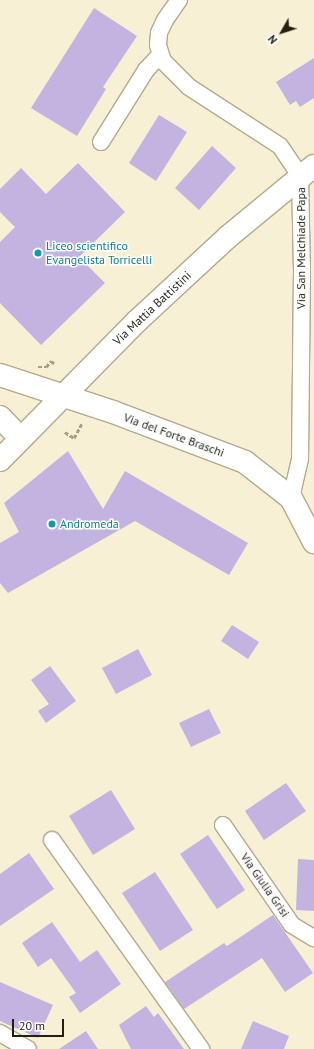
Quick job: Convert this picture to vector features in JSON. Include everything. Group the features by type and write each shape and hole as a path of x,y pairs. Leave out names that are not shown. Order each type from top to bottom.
{"main road":[{"name":"Via Mattia Battistini","path":"0,460 22,439 62,395 229,236 307,171"},
{"name":"Via del Forte Braschi","path":"0,374 236,457 255,468 292,498 314,542"},
{"path":"0,416 22,439"}],"street":[{"path":"101,142 146,70 160,55 158,45 160,28 179,0"},
{"name":"Via San Melchiade Papa","path":"160,55 168,68 189,87 280,146 307,171 302,270 300,459 292,498"},
{"name":"Via Giulia Grisi","path":"223,825 292,925 314,938"},
{"path":"52,840 201,1049"},
{"path":"0,1033 28,1049"}],"path":[{"path":"38,367 40,365 46,366 50,362 54,363"},
{"path":"65,432 74,438 80,425 86,419"}],"building":[{"path":"94,8 137,36 103,87 106,89 77,136 31,108"},
{"path":"314,58 314,98 300,107 296,101 290,105 276,82"},
{"path":"159,115 187,132 156,181 129,163"},
{"path":"212,146 236,168 199,210 175,188"},
{"name":"Liceo scientifico Evangelista Torricelli","path":"78,163 125,212 79,257 105,283 41,345 0,303 0,242 15,227 0,212 0,189 21,168 46,194"},
{"path":"68,451 103,509 125,471 248,543 229,575 135,521 8,593 0,583 0,543 19,532 4,503"},
{"path":"232,625 259,642 248,659 221,641"},
{"path":"138,649 152,675 116,694 102,668"},
{"path":"50,666 76,701 46,723 38,711 49,704 31,680"},
{"path":"209,709 221,733 191,747 179,723"},
{"path":"286,783 306,811 264,840 245,811"},
{"path":"111,790 135,829 93,855 69,816"},
{"path":"208,835 245,890 217,909 180,854"},
{"path":"29,853 54,889 0,926 0,874"},
{"path":"298,859 314,860 314,911 296,910"},
{"path":"155,872 193,930 160,951 122,893"},
{"path":"273,915 313,973 285,992 262,958 184,1009 165,982 224,943 227,946"},
{"path":"52,922 80,962 97,950 121,984 80,1013 69,997 76,993 51,958 38,967 22,943"},
{"path":"0,982 53,1005 38,1038 0,1021"},
{"path":"146,1006 154,1017 158,1013 184,1049 131,1049 119,1025"},
{"path":"253,1021 289,1036 284,1049 241,1049"},
{"path":"86,1031 98,1049 59,1049"}],"place":[{"name":"Liceo scientifico Evangelista Torricelli","path":"38,253"},
{"name":"Andromeda","path":"52,524"}]}
